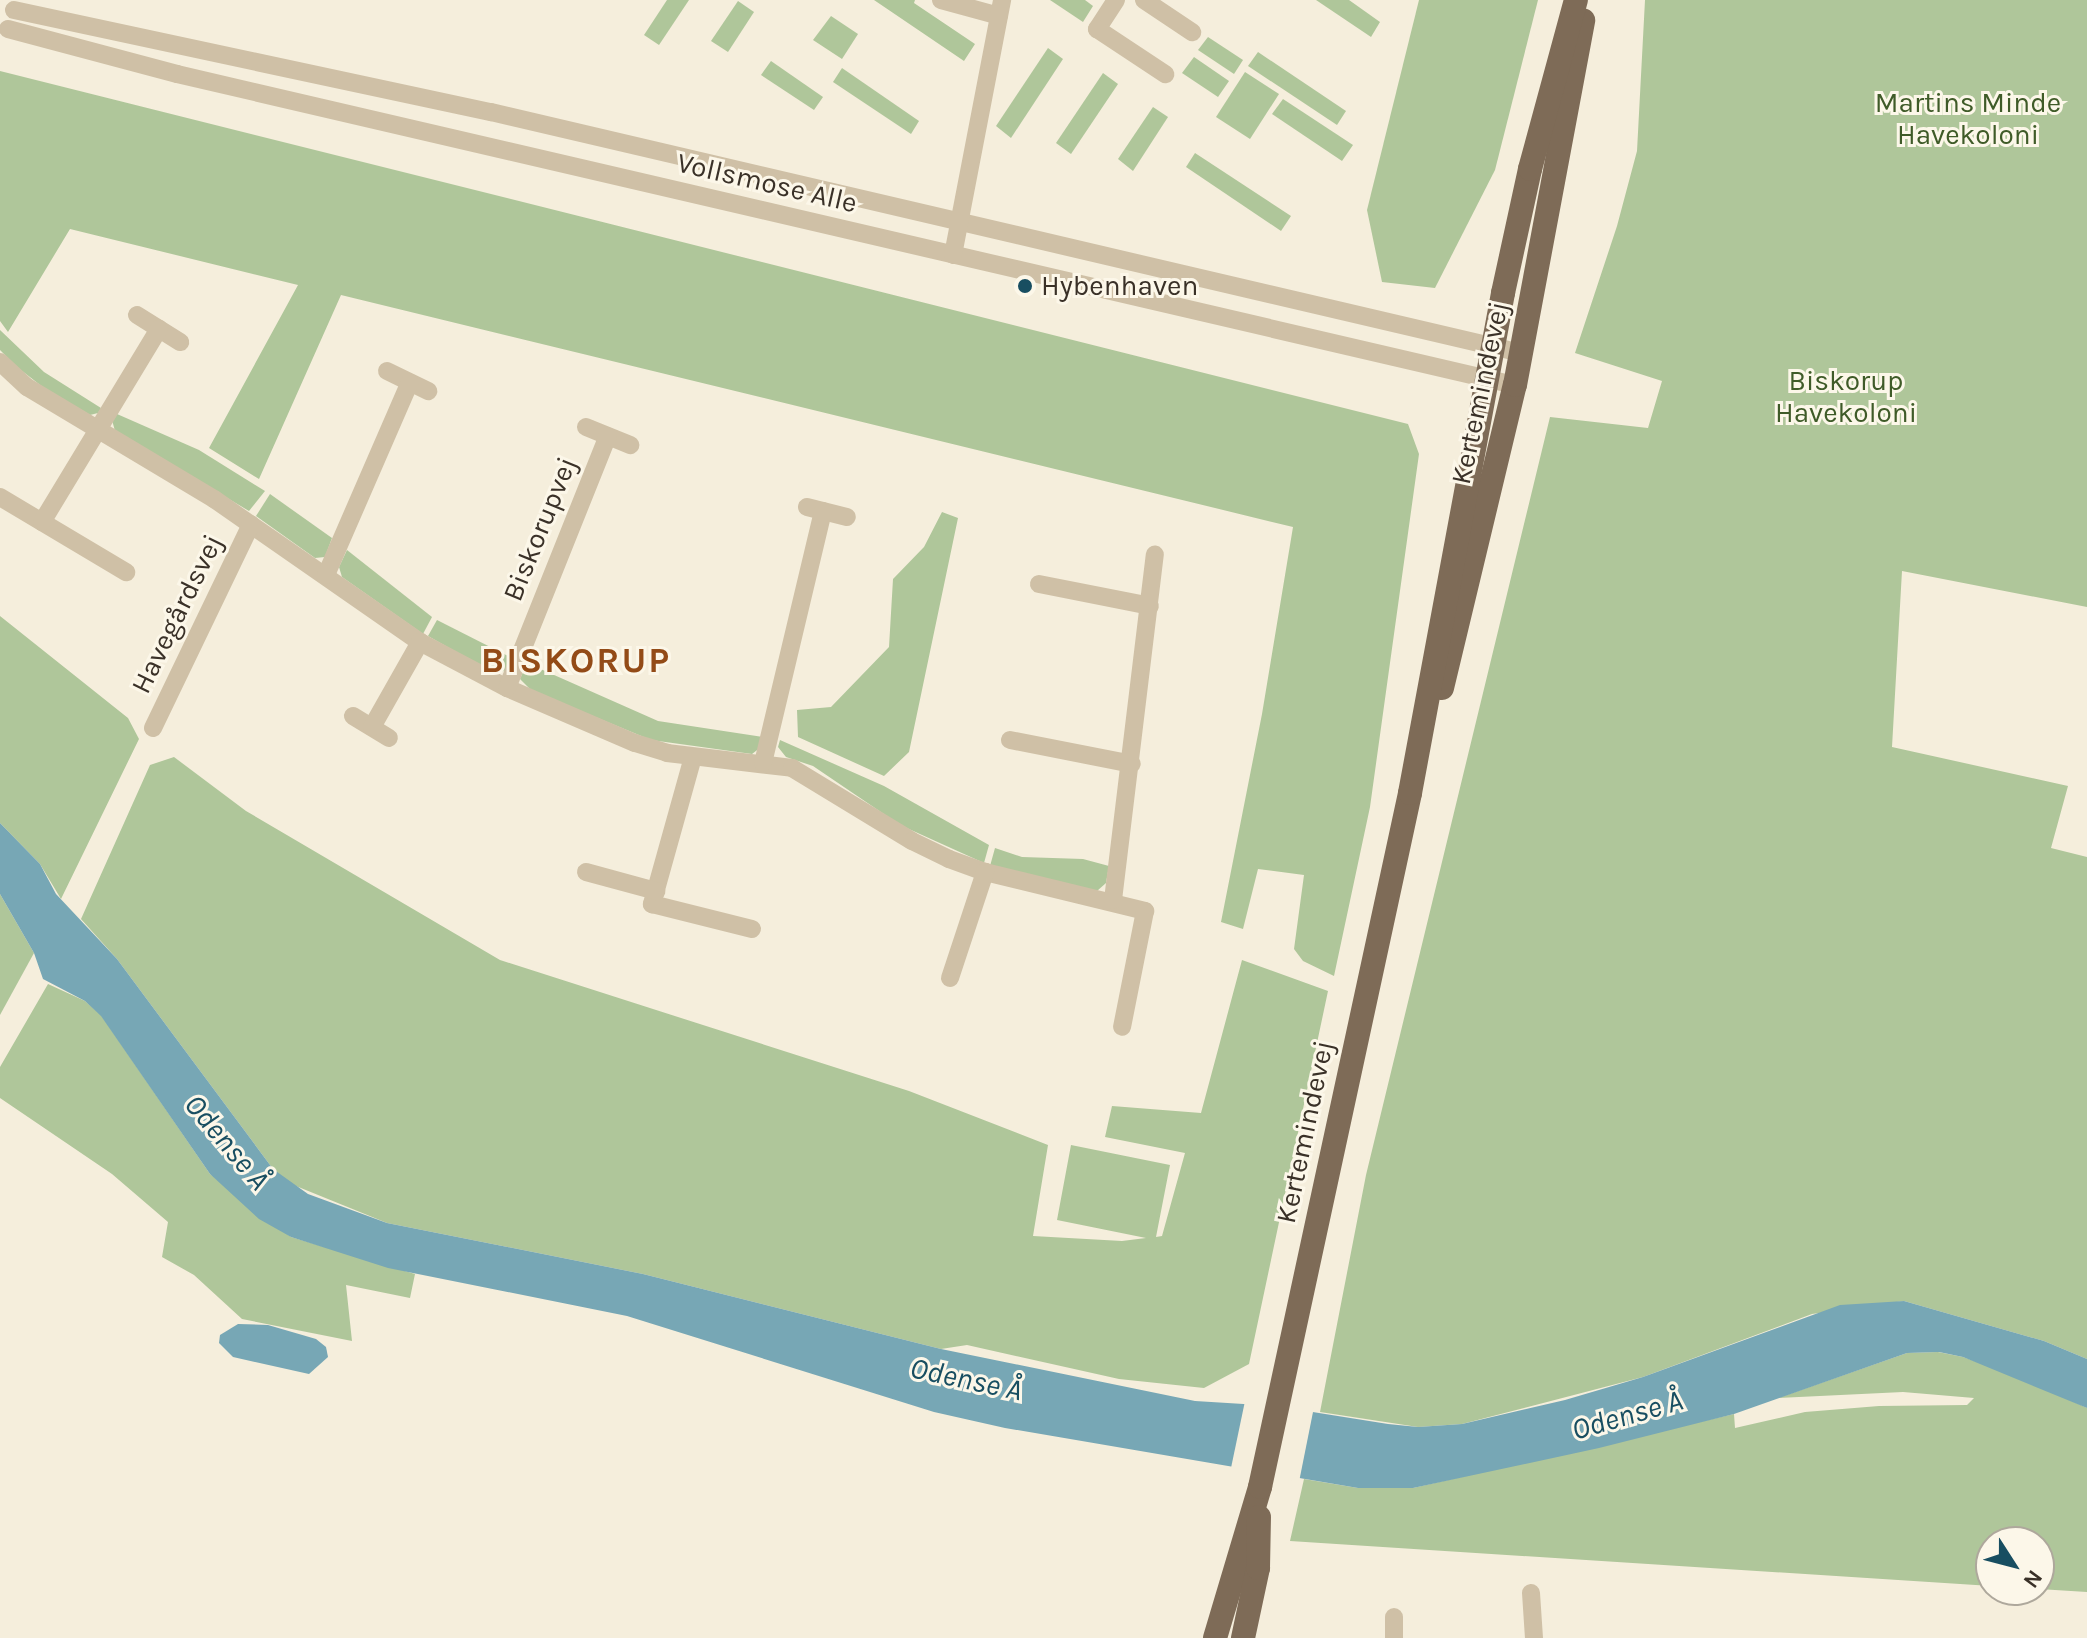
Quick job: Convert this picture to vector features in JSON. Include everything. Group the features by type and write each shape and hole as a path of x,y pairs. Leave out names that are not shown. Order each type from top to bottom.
{"main road":[{"name":"Kertemindevej","path":"1218,1638 1260,1483 1410,793 1485,378 1530,169 1576,0"},
{"name":"Kertemindevej","path":"1410,793 1468,587 1515,385 1587,0"},
{"name":"Kertemindevej","path":"1243,1638 1258,1568 1260,1483"}],"street":[{"path":"941,0 1001,8 953,255"},
{"path":"1144,0 1192,32"},
{"path":"1112,1 1097,29 1165,74"},
{"path":"4,34 14,5"},
{"name":"Vollsmose Alle","path":"14,5 961,221 1521,353"},
{"name":"Vollsmose Alle","path":"4,34 1515,385"},
{"path":"137,315 180,342"},
{"path":"42,522 159,329"},
{"path":"0,362 27,387 251,524 420,642 507,688 635,743 693,757 792,768 912,841 985,872 1113,900 1145,911 1122,1027"},
{"path":"387,371 428,391"},
{"path":"326,575 410,382"},
{"name":"Biskorupvej","path":"586,427 630,445"},
{"name":"Biskorupvej","path":"507,688 608,436"},
{"path":"0,497 126,572"},
{"path":"763,763 815,509 847,517"},
{"name":"Havegårdsvej","path":"153,728 251,524"},
{"path":"1113,900 1132,764 1155,555"},
{"path":"1039,584 1150,606"},
{"path":"372,727 420,642"},
{"path":"353,716 389,738"},
{"path":"1010,740 1132,764"},
{"path":"693,757 652,904 752,929"},
{"path":"586,872 656,891"},
{"path":"950,978 985,872"},
{"path":"1531,1593 1534,1638"},
{"path":"1394,1617 1394,1638"}],"green space":[{"path":"667,0 689,0 659,45 644,35"},
{"path":"874,0 915,0 914,3 975,44 964,61"},
{"path":"1050,0 1085,0 1093,6 1083,22"},
{"path":"1316,0 1349,0 1380,22 1371,37"},
{"path":"1419,0 1538,0 1495,170 1435,288 1382,282 1367,210"},
{"path":"1645,0 2087,0 2087,607 1902,571 1892,747 2068,786 2051,848 2087,857 2087,1359 2044,1341 1904,1301 1812,1314 1643,1377 1462,1424 1418,1427 1320,1412 1366,1175 1550,417 1648,428 1662,381 1575,353 1617,226 1637,151"},
{"path":"738,1 754,12 728,52 711,41"},
{"path":"831,16 858,34 842,59 813,40"},
{"path":"1208,37 1243,60 1234,74 1198,50"},
{"path":"1048,48 1063,59 1011,138 996,126"},
{"path":"1258,52 1346,111 1337,125 1248,66"},
{"path":"1194,57 1229,81 1218,97 1182,73"},
{"path":"771,61 823,97 814,110 761,75"},
{"path":"842,68 919,121 911,134 833,82"},
{"path":"0,71 1408,424 1419,454 1370,807 1334,976 1303,961 1294,949 1304,875 1258,869 1243,929 1221,922 1262,714 1293,527 341,295 259,479 209,448 298,285 70,229 8,332 0,321"},
{"path":"1245,72 1279,94 1250,139 1216,117"},
{"path":"1103,73 1118,84 1071,154 1056,143"},
{"path":"1283,99 1353,145 1342,161 1272,114"},
{"path":"1153,107 1168,117 1133,171 1118,159"},
{"path":"1195,153 1291,216 1281,231 1186,167"},
{"path":"0,330 44,372 101,408 98,413 90,415 44,388 17,367 0,350"},
{"path":"117,414 199,450 265,491 249,511 115,431 112,420"},
{"path":"270,494 332,538 325,557 315,558 256,516"},
{"path":"942,512 958,518 909,752 884,776 798,737 797,710 831,707 889,647 893,579 924,547"},
{"path":"347,550 432,617 423,634 342,577 339,567"},
{"path":"0,616 128,718 139,739 61,899 40,864 0,823"},
{"path":"437,620 512,658 507,670 495,674 428,636"},
{"path":"527,663 658,721 763,737 761,747 752,754 651,740 532,691 520,679"},
{"path":"780,740 884,786 989,845 984,863 900,825 813,766 786,757 778,747"},
{"path":"174,757 246,811 500,960 909,1091 1048,1145 1033,1236 1122,1241 1146,1238 1057,1220 1071,1145 1170,1165 1156,1237 1162,1236 1185,1153 1105,1137 1112,1106 1201,1113 1242,960 1328,991 1249,1364 1204,1388 1119,1379 967,1345 941,1349 643,1274 387,1223 291,1184 273,1169 117,959 81,919 150,765"},
{"path":"995,848 1022,857 1083,859 1109,866 1106,883 1097,891 990,866"},
{"path":"0,894 34,953 0,1015"},
{"path":"48,984 85,1001 101,1015 210,1174 291,1237 415,1274 410,1298 346,1285 352,1341 242,1319 194,1275 162,1257 168,1222 112,1174 0,1098 0,1067"},
{"path":"1938,1352 1963,1357 2030,1381 2087,1408 2087,1592 2055,1590 2055,1526 1975,1526 1975,1585 1290,1541 1304,1479 1358,1488 1413,1488 1734,1414 1735,1428 1805,1412 1879,1406 1967,1405 1974,1398 1903,1392 1778,1398 1907,1353"}],"water":[{"name":"Odense Å","path":"0,823 40,864 56,894 117,959 273,1169 308,1194 387,1223 643,1274 941,1349 1195,1401 1275,1406 1388,1424 1418,1427 1462,1424 1565,1400 1643,1377 1840,1305 1904,1301 2044,1341 2087,1359 2087,1408 1963,1357 1939,1352 1907,1353 1734,1414 1599,1448 1413,1488 1358,1488 1005,1428 934,1412 627,1316 388,1268 291,1237 259,1219 210,1174 101,1016 85,1001 43,979 34,953 0,894"},
{"path":"238,1324 268,1325 316,1339 326,1347 328,1357 309,1374 233,1357 219,1343 220,1335"}],"pier":[{"path":"1245,1401 1314,1407 1299,1482 1231,1468"}],"place":[{"name":"Hybenhaven","path":"1025,286"}],"district":[{"name":"BISKORUP","path":"576,661"}],"park label":[{"name":"Martins Minde Havekoloni","path":"1968,119"},
{"name":"Biskorup Havekoloni","path":"1846,397"}]}
